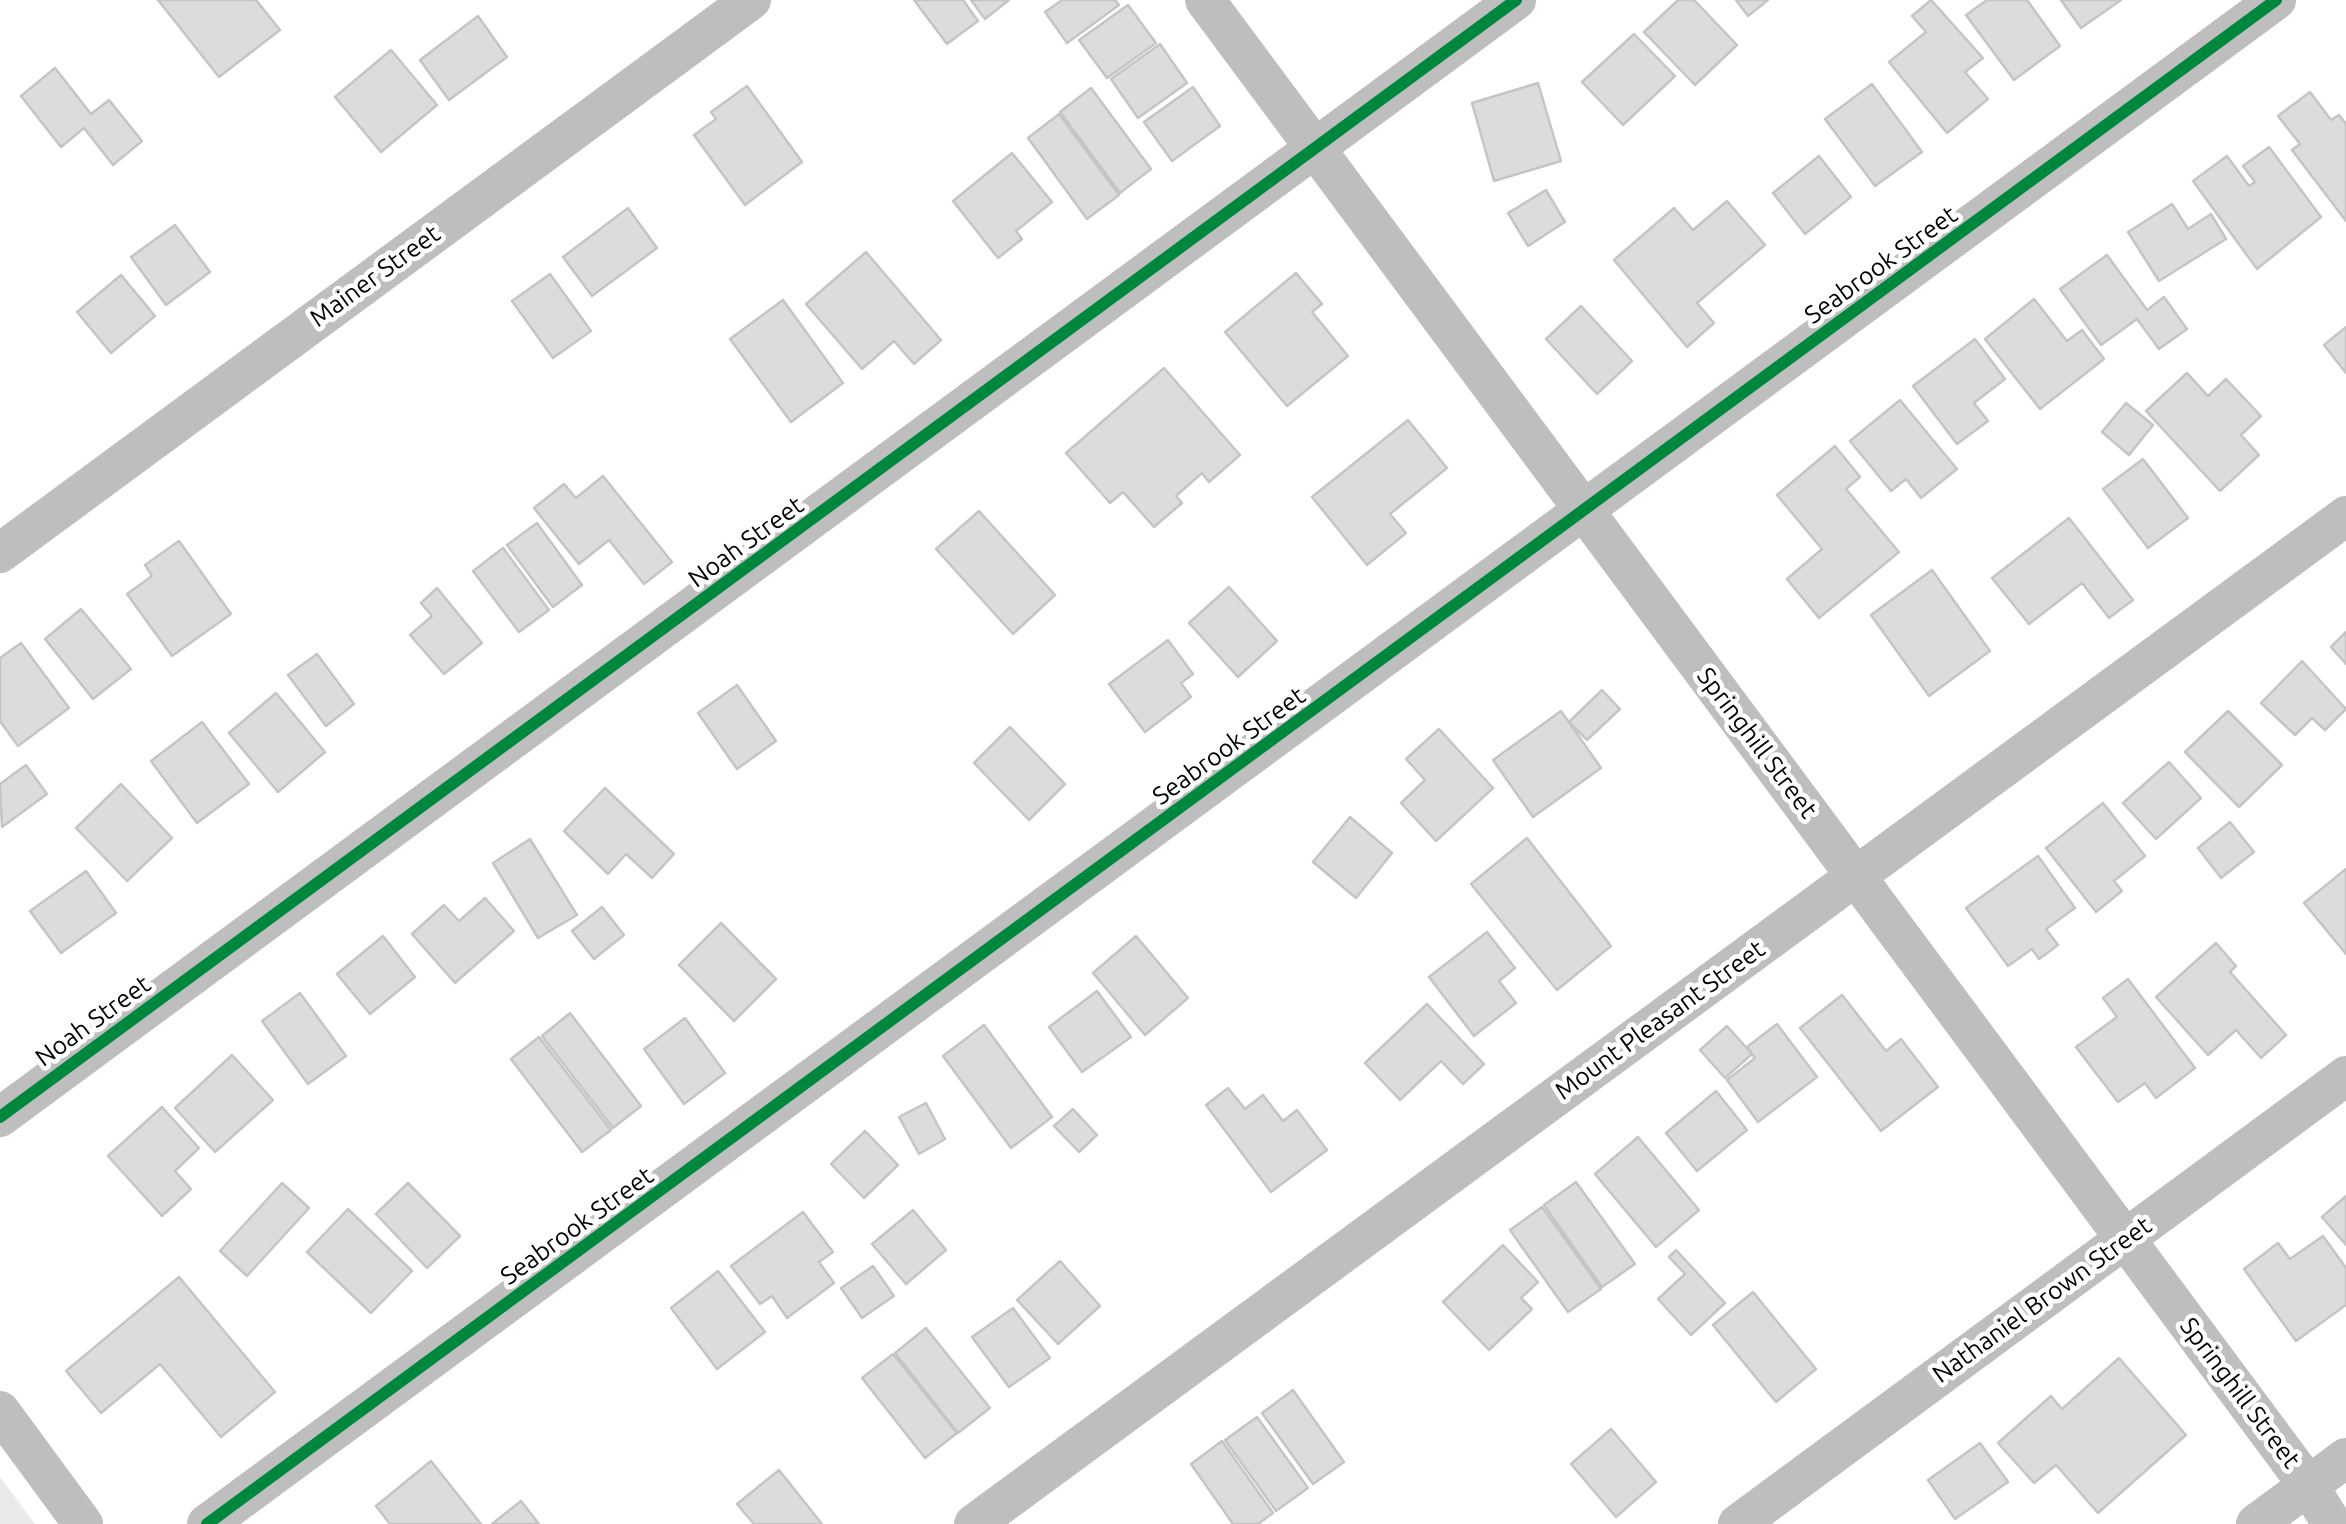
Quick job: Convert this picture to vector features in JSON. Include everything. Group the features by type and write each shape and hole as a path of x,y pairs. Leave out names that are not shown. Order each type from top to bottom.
{"street":[{"name":"Mainer Street","path":"0,552 751,0"},
{"name":"Springhill Street","path":"1205,0 2125,1238 2332,1524"},
{"name":"Noah Street","path":"0,1117 1317,151 1516,0"},
{"name":"Seabrook Street","path":"206,1524 2276,0"},
{"name":"Mount Pleasant Street","path":"974,1524 2346,516"},
{"name":"Nathaniel Brown Street","path":"1738,1524 2346,1076"},
{"path":"0,1411 83,1524"},
{"path":"2256,1524 2346,1458"}],"shaded area":[{"path":"0,1477 35,1524 0,1524"}],"building":[{"path":"158,0 256,0 280,30 219,77"},
{"path":"914,0 963,0 978,21 947,44"},
{"path":"971,0 1009,0 985,19"},
{"path":"1062,0 1115,0 1119,5 1067,43 1045,12"},
{"path":"1678,0 1694,0 1737,45 1695,85 1644,32"},
{"path":"1736,0 1768,0 1748,16"},
{"path":"1931,0 1983,58 1965,72 1988,99 1947,133 1889,62 1926,32 1912,16"},
{"path":"1987,0 2027,0 2060,46 2014,80 1966,15"},
{"path":"2061,0 2121,0 2081,28"},
{"path":"1128,5 1156,43 1107,78 1079,40"},
{"path":"478,16 507,57 449,100 420,60"},
{"path":"1634,34 1675,76 1623,125 1582,82"},
{"path":"1160,44 1187,83 1138,118 1111,79"},
{"path":"391,50 437,105 381,152 335,97"},
{"path":"55,68 91,114 109,100 142,141 113,165 84,128 61,147 21,96"},
{"path":"1538,83 1561,161 1494,181 1472,103"},
{"path":"1872,84 1922,152 1875,186 1825,119"},
{"path":"747,86 802,162 745,205 694,135 716,119 711,112"},
{"path":"1193,87 1220,126 1172,161 1144,122"},
{"path":"1091,88 1151,169 1120,193 1060,112"},
{"path":"2310,92 2331,120 2339,115 2346,124 2346,221 2292,150 2300,144 2278,116"},
{"path":"1059,114 1119,195 1087,219 1028,138"},
{"path":"2269,147 2321,217 2257,269 2193,181 2227,156 2249,186 2255,182 2243,166"},
{"path":"1012,153 1052,202 1016,231 1022,239 998,258 953,201"},
{"path":"1819,156 1851,197 1805,234 1773,193"},
{"path":"1546,190 1565,222 1528,246 1508,213"},
{"path":"1727,201 1765,245 1697,303 1714,323 1687,347 1614,260 1674,208 1693,230"},
{"path":"2172,204 2188,229 2211,214 2226,239 2159,281 2128,232"},
{"path":"628,208 657,248 592,296 563,257"},
{"path":"175,225 210,272 166,305 131,257"},
{"path":"866,252 941,340 914,364 894,341 862,369 806,304"},
{"path":"2107,255 2147,310 2164,297 2187,329 2159,349 2137,319 2101,345 2060,289"},
{"path":"1296,273 1322,304 1312,312 1348,356 1287,406 1225,332"},
{"path":"550,274 591,331 553,358 512,301"},
{"path":"121,275 155,316 111,353 77,312"},
{"path":"2034,299 2067,341 2082,330 2104,359 2040,409 1985,339"},
{"path":"783,300 843,383 791,422 730,339"},
{"path":"1581,306 1632,361 1597,394 1546,339"},
{"path":"2346,327 2346,373 2324,345"},
{"path":"1975,339 2005,379 1974,403 1988,421 1957,444 1913,386"},
{"path":"1164,368 1240,455 1209,482 1202,473 1176,496 1182,503 1154,527 1123,492 1110,503 1066,453"},
{"path":"2187,373 2208,396 2226,379 2261,416 2241,435 2259,455 2220,491 2146,411"},
{"path":"1900,400 1957,469 1921,498 1906,479 1891,491 1850,441"},
{"path":"2126,403 2153,425 2129,455 2102,432"},
{"path":"1408,420 1447,468 1390,514 1406,533 1367,565 1312,497"},
{"path":"1835,446 1860,477 1846,489 1899,552 1819,618 1787,579 1822,549 1777,495"},
{"path":"2143,459 2188,518 2148,548 2103,489"},
{"path":"603,476 672,562 644,584 609,540 579,564 534,508 564,484 576,498"},
{"path":"979,511 1055,595 1013,634 936,549"},
{"path":"2069,518 2133,600 2109,618 2082,583 2029,624 1992,578"},
{"path":"537,523 582,585 553,607 507,545"},
{"path":"179,541 231,614 172,656 127,594 152,576 145,565"},
{"path":"503,548 549,610 519,632 473,571"},
{"path":"1932,570 1990,651 1929,696 1871,615"},
{"path":"1229,587 1277,641 1238,677 1189,623"},
{"path":"437,588 482,643 444,674 410,635 432,616 421,603"},
{"path":"81,609 131,669 93,699 45,639"},
{"path":"2346,632 2346,664 2331,647"},
{"path":"1168,640 1193,674 1181,683 1191,697 1145,732 1109,684"},
{"path":"21,643 69,708 18,746 0,721 0,658"},
{"path":"317,654 354,704 326,726 288,675"},
{"path":"2302,661 2346,709 2325,730 2312,718 2295,735 2261,703"},
{"path":"737,685 776,741 737,769 698,713"},
{"path":"1602,690 1620,709 1587,740 1569,722"},
{"path":"276,693 325,752 278,792 229,733"},
{"path":"1561,711 1601,768 1533,817 1493,760"},
{"path":"2228,711 2282,765 2239,807 2185,752"},
{"path":"202,722 249,784 197,823 151,761"},
{"path":"1010,727 1065,784 1029,820 974,763"},
{"path":"1439,729 1493,788 1436,841 1401,803 1425,780 1406,759"},
{"path":"2169,762 2201,798 2156,839 2123,803"},
{"path":"26,765 47,794 2,827 0,784"},
{"path":"121,784 172,838 127,881 76,828"},
{"path":"605,788 674,854 652,878 626,854 608,874 564,831"},
{"path":"2103,803 2145,856 2114,881 2122,891 2096,912 2046,848"},
{"path":"1350,817 1392,853 1356,898 1313,862"},
{"path":"2230,822 2254,852 2221,878 2198,848"},
{"path":"1527,838 1611,946 1557,990 1471,884"},
{"path":"530,839 577,915 538,938 493,863"},
{"path":"2038,856 2075,908 2046,929 2058,945 2039,959 2032,949 2008,966 1966,908"},
{"path":"2346,869 2346,954 2304,903"},
{"path":"86,871 116,913 61,953 30,911"},
{"path":"485,898 514,931 455,983 412,934 444,905 459,921"},
{"path":"602,907 624,935 594,959 572,931"},
{"path":"721,923 776,979 734,1021 679,965"},
{"path":"1487,932 1515,968 1499,981 1516,1003 1474,1036 1429,977"},
{"path":"383,936 415,977 370,1014 337,974"},
{"path":"1136,936 1188,998 1145,1035 1093,973"},
{"path":"2216,943 2236,966 2230,972 2286,1035 2261,1058 2236,1030 2208,1055 2156,997"},
{"path":"2128,979 2195,1068 2156,1098 2145,1083 2118,1102 2076,1047 2117,1017 2103,998"},
{"path":"1097,991 1131,1037 1082,1072 1049,1027"},
{"path":"300,993 346,1056 308,1084 262,1021"},
{"path":"1842,995 1886,1051 1901,1039 1938,1087 1881,1131 1800,1028"},
{"path":"1427,1004 1484,1064 1463,1084 1441,1061 1400,1100 1365,1063"},
{"path":"570,1013 641,1106 613,1128 542,1036"},
{"path":"685,1018 725,1073 684,1104 644,1049"},
{"path":"1777,1024 1817,1077 1758,1122 1727,1080 1755,1058 1747,1047"},
{"path":"984,1025 1052,1117 1011,1148 943,1056"},
{"path":"1727,1026 1752,1054 1725,1078 1700,1050"},
{"path":"539,1037 611,1130 582,1152 511,1059"},
{"path":"232,1055 273,1100 215,1152 175,1108"},
{"path":"1228,1088 1245,1109 1263,1095 1283,1121 1297,1110 1327,1150 1271,1192 1206,1105"},
{"path":"1716,1091 1747,1130 1697,1171 1666,1133"},
{"path":"926,1103 945,1139 919,1154 899,1117"},
{"path":"162,1107 199,1148 175,1171 191,1189 162,1216 108,1156"},
{"path":"1073,1109 1097,1135 1079,1152 1054,1126"},
{"path":"865,1131 898,1165 864,1198 831,1164"},
{"path":"1638,1137 1699,1210 1656,1247 1595,1174"},
{"path":"1576,1182 1635,1264 1602,1287 1544,1205"},
{"path":"282,1183 309,1208 247,1276 220,1251"},
{"path":"408,1183 460,1236 427,1268 376,1214"},
{"path":"2346,1196 2346,1245 2322,1217"},
{"path":"1542,1207 1601,1289 1568,1312 1510,1230"},
{"path":"348,1209 412,1271 371,1313 307,1252"},
{"path":"913,1210 946,1250 906,1284 872,1244"},
{"path":"803,1212 833,1252 819,1262 834,1283 787,1318 772,1296 760,1304 731,1266"},
{"path":"2323,1236 2346,1268 2346,1305 2296,1341 2244,1269 2278,1243 2290,1259"},
{"path":"1503,1245 1538,1282 1521,1298 1532,1309 1489,1350 1443,1302"},
{"path":"1676,1250 1725,1303 1691,1335 1658,1299 1685,1274 1669,1257"},
{"path":"1060,1261 1100,1306 1058,1344 1017,1300"},
{"path":"873,1266 894,1296 862,1318 841,1288"},
{"path":"718,1271 765,1332 717,1369 671,1308"},
{"path":"179,1277 275,1392 221,1437 160,1364 101,1413 66,1371"},
{"path":"1753,1292 1816,1369 1776,1402 1713,1325"},
{"path":"1013,1308 1050,1358 1009,1387 972,1337"},
{"path":"926,1328 990,1408 958,1433 895,1353"},
{"path":"893,1354 957,1433 925,1458 862,1378"},
{"path":"2119,1358 2186,1435 2098,1513 2056,1465 2034,1483 1998,1443 2051,1396 2062,1409"},
{"path":"1293,1390 1344,1462 1313,1484 1262,1413"},
{"path":"1257,1417 1308,1488 1276,1511 1225,1440"},
{"path":"1611,1429 1656,1482 1616,1517 1571,1464"},
{"path":"1222,1441 1273,1513 1258,1524 1233,1524 1191,1464"},
{"path":"1980,1443 2008,1482 1955,1519 1928,1480"},
{"path":"431,1461 481,1524 390,1524 376,1506"},
{"path":"779,1470 822,1524 754,1524 737,1504"},
{"path":"521,1501 539,1524 492,1524"}],"cycle path":[{"path":"0,1117 1516,0"},
{"path":"207,1524 2276,0"}]}
